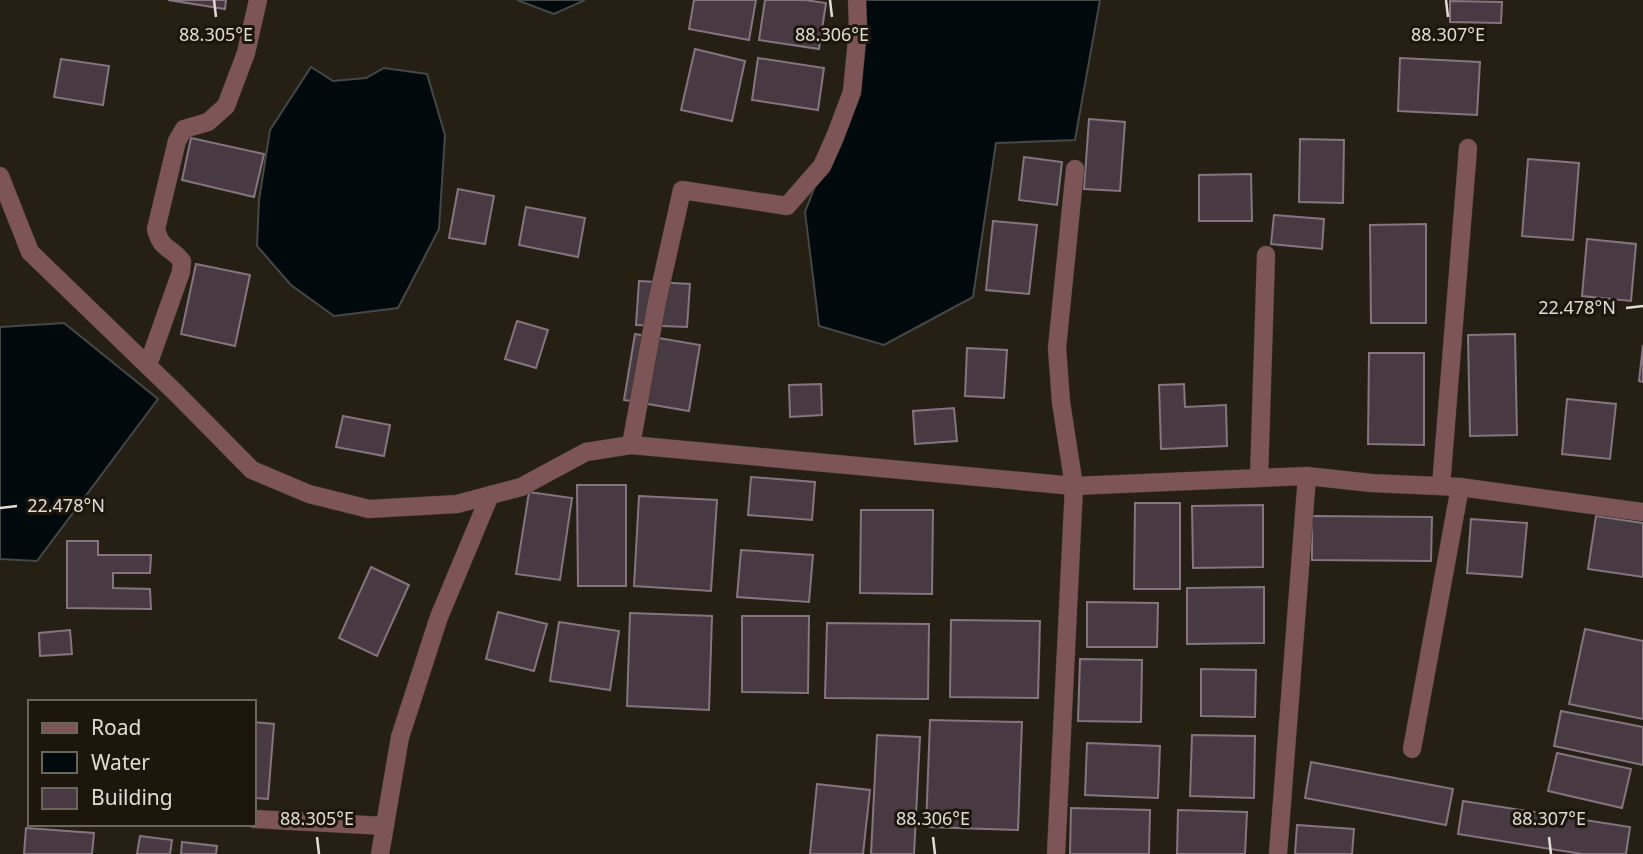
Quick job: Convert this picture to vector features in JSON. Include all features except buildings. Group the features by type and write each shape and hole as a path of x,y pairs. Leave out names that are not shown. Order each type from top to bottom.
{"street":[{"path":"148,366 181,272 182,261 159,240 156,229 177,141 184,129 208,122 226,106 246,53 258,0"},
{"path":"631,445 657,302 682,190 787,206 822,166 852,92 858,29 857,0"},
{"path":"1441,486 1468,148"},
{"path":"1056,854 1074,486 1061,402 1057,348 1075,169"},
{"path":"0,176 30,252 252,470 309,494 369,509 457,504 520,487 586,452 631,445 1074,486 1307,476 1460,487 1643,512"},
{"path":"1259,478 1266,255"},
{"path":"1278,854 1307,476"},
{"path":"1412,749 1460,487"},
{"path":"380,854 400,737 439,617 489,495"},
{"path":"256,819 385,825"}],"water":[{"path":"517,0 585,0 554,14"},
{"path":"851,0 1100,0 1075,140 996,143 973,297 884,345 819,326 805,212 859,74"},
{"path":"311,67 333,81 366,78 384,68 427,74 445,135 439,229 398,308 334,316 291,285 257,246 259,200 270,130"},
{"path":"64,323 158,399 37,561 0,559 0,327"}]}
